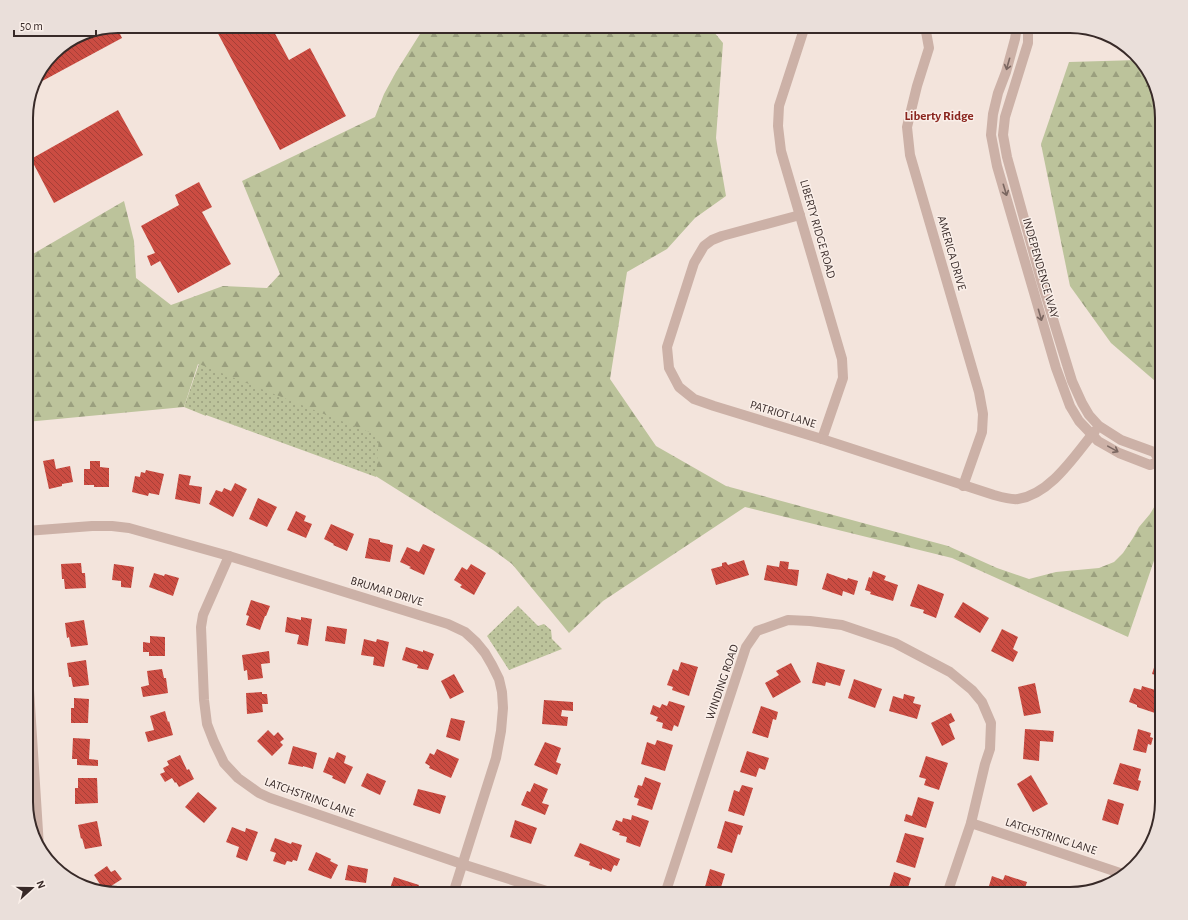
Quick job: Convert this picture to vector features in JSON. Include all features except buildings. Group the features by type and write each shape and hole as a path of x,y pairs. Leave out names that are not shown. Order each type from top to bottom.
{"street":[{"name":"LIBERTY RIDGE ROAD","path":"803,33 779,106 778,126 781,151 842,359 843,378 822,439"},
{"name":"AMERICA DRIVE","path":"926,33 929,48 917,86 907,127 910,155 979,392 983,414 982,432 964,486"},
{"name":"INDEPENDENCE WAY","path":"1016,33 1014,46 998,93 993,114 992,135 998,166 1056,368 1070,406 1079,421 1098,441 1119,453 1150,465 1155,464"},
{"name":"INDEPENDENCE WAY","path":"1028,33 1028,43 1005,117 1003,135 1007,157 1039,272 1072,381 1089,415 1099,426 1121,440 1155,453"},
{"name":"PATRIOT LANE","path":"800,215 712,240 704,246 694,263 667,347 669,368 679,387 694,399 964,486 1017,500 1041,490 1059,475 1099,426"},
{"name":"BRUMAR DRIVE","path":"33,530 92,526 130,528 229,556 448,624 465,632 476,642 492,665 499,680 502,692 503,708 501,731 496,758 455,887"},
{"name":"LATCHSTRING LANE","path":"229,556 203,615 201,627 204,700 207,724 224,763 247,785 270,798 462,864 534,887"},
{"name":"WINDING ROAD","path":"667,887 746,647 757,631 788,620 842,625 895,643 950,672 972,690 982,702 991,723 992,735 990,749 971,823 949,887"},
{"path":"33,752 38,828"},
{"name":"LATCHSTRING LANE","path":"971,823 1118,872"}],"green space":[{"path":"421,33 715,33 723,43 716,138 726,196 695,218 667,249 627,272 610,379 656,446 726,486 948,546 997,568 1029,579 1056,572 1099,568 1114,562 1123,553 1139,527 1155,506 1155,558 1128,637 952,558 745,507 603,601 569,633 512,564 493,550 198,364 184,407 33,421 33,254 124,201 134,241 136,278 171,305 223,286 267,288 280,274 242,181 375,117 384,94"},
{"path":"1132,60 1141,71 1152,96 1155,118 1155,381 1111,343 1070,286 1041,144 1069,62"},
{"path":"199,364 379,436 376,477 184,407"},
{"path":"518,606 538,626 544,624 551,630 552,639 562,649 509,670 487,636"}],"district":[{"name":"Liberty Ridge","path":"939,116"}]}
